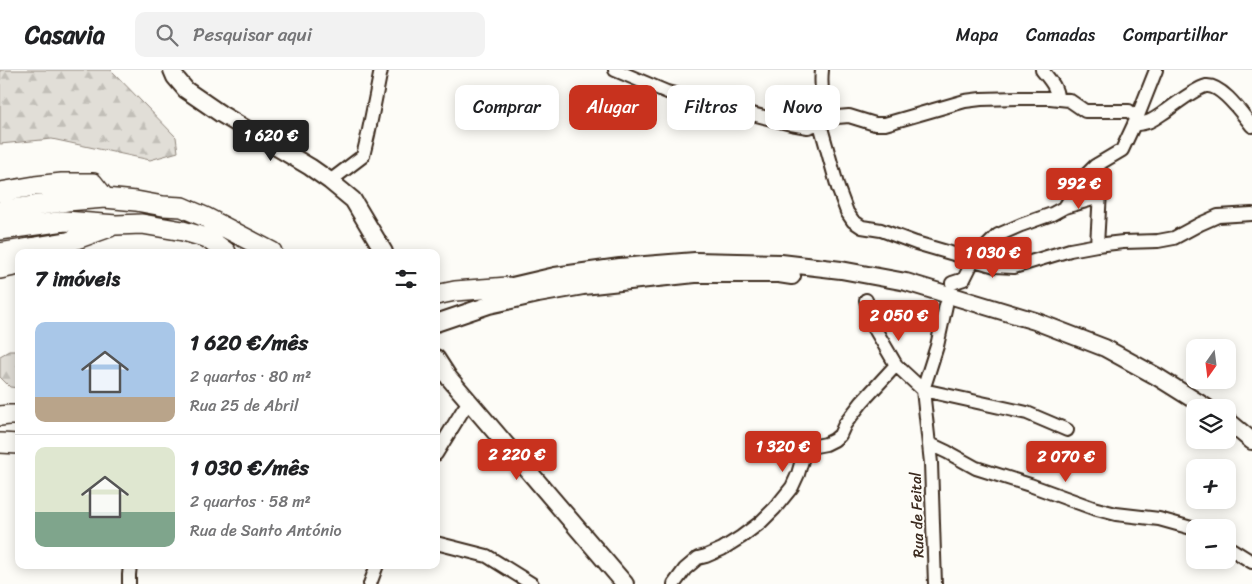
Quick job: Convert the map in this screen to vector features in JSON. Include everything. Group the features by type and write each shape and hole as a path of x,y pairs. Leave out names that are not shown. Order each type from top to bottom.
{"highway":[{"path":"0,192 53,184 94,183 105,198"},
{"path":"0,200 37,194 93,189 105,198"},
{"path":"0,223 61,211 93,208 105,198"},
{"path":"0,212 67,201 105,198 182,207 266,249"},
{"path":"163,206 201,222 238,249"},
{"path":"0,230 65,221 116,225 142,224 183,231 207,238 222,249"},
{"path":"0,243 116,225"},
{"path":"79,249 116,225"},
{"path":"25,249 68,242 116,225"},
{"path":"183,231 204,249"},
{"path":"0,253 15,251"},
{"path":"0,269 15,266"},
{"path":"440,295 455,291 508,287"},
{"path":"0,416 15,415"},
{"path":"0,443 15,444"}],"main road":[{"path":"172,70 175,77 186,90 221,114 330,181 352,200 382,249"},
{"path":"440,302 555,276 620,267 695,262 782,263 841,270 906,282 1035,321 1105,348 1156,376 1192,399"},
{"path":"440,322 490,306 538,294 583,286 695,274 779,274 841,280 904,288 972,301"},
{"path":"440,364 449,378 625,584"},
{"path":"0,421 15,422"},
{"path":"1236,427 1252,440"},
{"path":"0,436 15,437"}],"street":[{"path":"330,181 363,156 381,70"},
{"path":"615,70 667,92 765,118"},
{"path":"820,85 822,70"},
{"path":"1042,70 1057,92 1057,98"},
{"path":"1064,207 1082,180 1098,164 1122,150 1156,70"},
{"path":"840,117 849,116 875,124 885,124 965,101 1010,98 1057,98 1069,100 1085,110 1098,112 1129,111 1136,120 1145,124 1208,86 1216,88 1232,100 1252,126"},
{"path":"826,130 838,188 847,212 853,221 862,227 881,230 916,243 995,266 1014,267 1070,250 1097,245 1158,241 1174,238 1218,216 1252,214"},
{"path":"1097,245 1101,174 1098,164"},
{"path":"952,283 964,279 974,259 998,235 1052,214 1064,207 1100,198"},
{"path":"866,300 872,324 896,365 923,390 1027,413 1067,430"},
{"path":"923,390 937,346 946,305"},
{"path":"674,584 685,569 698,558 722,549 761,522 792,487 805,450 810,447 826,444 840,435 845,424 862,402 896,365"},
{"name":"Rua de Feital","path":"923,390 930,444 935,556 934,584"},
{"path":"440,447 470,401"},
{"path":"930,444 976,468 1030,485 1092,508 1186,526"},
{"path":"440,544 487,556 532,584"},
{"path":"1236,552 1252,562"},
{"path":"129,584 130,569"},
{"path":"370,584 375,569"}],"green space":[{"path":"0,70 111,70 176,137 178,152 150,160 52,139 0,144"},
{"path":"9,351 15,351 15,388 10,387 0,377 0,356"}]}
